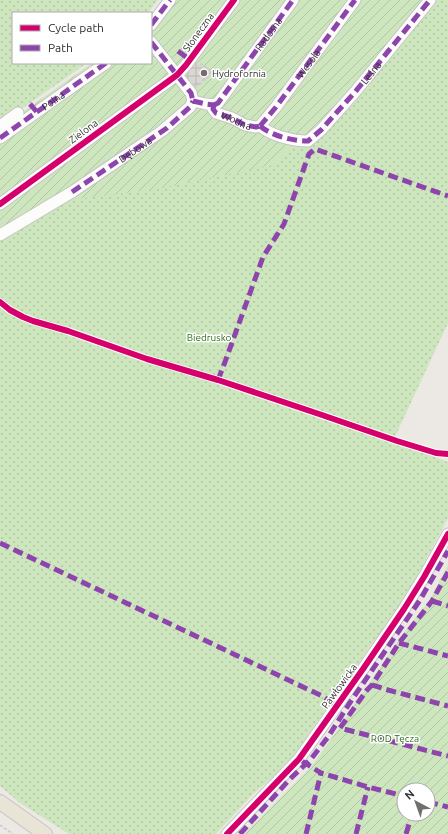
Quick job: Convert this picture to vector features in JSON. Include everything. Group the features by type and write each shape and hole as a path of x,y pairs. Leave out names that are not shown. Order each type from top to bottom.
{"main road":[{"path":"0,802 45,834"}],"street":[{"path":"152,24 170,0"},
{"name":"Słoneczna","path":"177,75 234,0"},
{"name":"Radosna","path":"214,105 218,103 293,0"},
{"name":"Wesoła","path":"260,126 276,107 354,0"},
{"name":"Leśna","path":"308,141 321,130 355,92 430,0"},
{"path":"152,43 191,93 193,101"},
{"name":"Polna","path":"0,138 105,64"},
{"name":"Zielona","path":"0,204 177,75"},
{"name":"Wodna","path":"193,101 214,105 213,109 216,113 232,118 245,125 256,127 260,126 282,137 297,141 308,141"},
{"name":"Dębowa","path":"0,235 72,192 167,128 190,107 193,101"},
{"path":"0,126 18,113"},
{"name":"Pawłowicka","path":"227,834 299,758 312,741 404,609 448,534"}],"path":[{"path":"201,65 202,64 212,71 205,80"},
{"path":"0,826 8,834"},
{"path":"0,826 13,834"}],"green space":[{"path":"0,0 158,0 149,12 12,12 12,64 86,64 0,124"},
{"path":"162,0 434,0 379,67 273,165 157,189 76,199 71,191 0,234 0,128 91,64 152,64 152,14"},
{"name":"Biedrusko","path":"433,0 448,0 448,323 393,441 448,462 448,518 407,595 290,761 253,794 216,834 69,834 20,803 0,786 0,231 183,97 309,147"},
{"name":"ROD Tęcza","path":"448,565 448,834 244,834 311,767 403,634 429,601"}],"shaded area":[{"path":"196,62 203,67 198,73 206,79 197,88 185,76"}],"building":[{"name":"Hydrofornia","path":"203,67 205,69 206,67 211,71 206,79 198,73"}],"marked path":[{"path":"152,24 170,0"},
{"path":"214,105 218,103 293,0"},
{"path":"260,126 276,107 355,0"},
{"path":"260,126 270,133 296,140 308,141 321,130 355,92 430,0"},
{"path":"152,43 191,93 193,101"},
{"path":"178,51 190,60"},
{"path":"0,138 105,64"},
{"path":"193,101 214,105"},
{"path":"72,192 167,128 190,107 193,101"},
{"path":"30,104 37,112"},
{"path":"214,105 213,109 216,113 232,118 245,125 256,127 260,126"},
{"path":"218,380 263,257 284,224 309,154 315,149 448,196"},
{"path":"0,543 322,696 337,706"},
{"path":"240,834 289,780 311,759 328,737 420,600 448,551"},
{"path":"448,572 432,601 399,643 372,685 340,728 448,756"},
{"path":"432,601 448,606"},
{"path":"399,643 448,656"},
{"path":"372,685 448,706"},
{"path":"302,761 321,773 396,794"},
{"path":"306,834 321,773"},
{"path":"356,834 368,787"},
{"path":"436,804 448,807"},
{"path":"406,834 410,822"}],"cycle path":[{"path":"0,204 177,75 234,0"},
{"path":"0,302 10,310 33,321 68,331 147,359 218,380 397,441 436,453 448,454"},
{"path":"227,834 299,759 404,609 448,534"}],"place":[{"name":"Hydrofornia","path":"204,73"}]}
